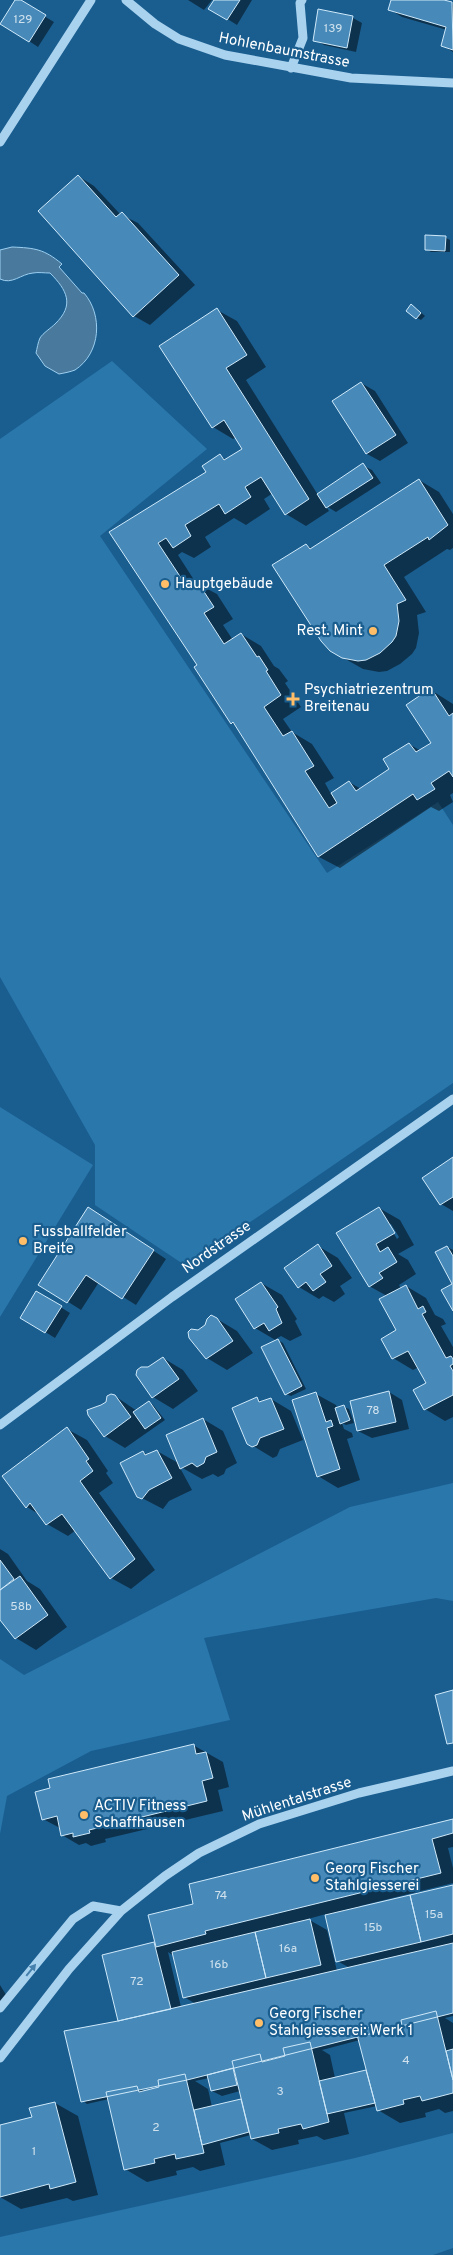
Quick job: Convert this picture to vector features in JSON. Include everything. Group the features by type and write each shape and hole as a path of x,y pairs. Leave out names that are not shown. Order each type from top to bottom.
{"street":[{"path":"0,142 91,0"},
{"name":"Hohlenbaumstrasse","path":"126,0 156,24 193,46 225,55 351,78 453,84"},
{"path":"291,68 303,38 300,3 302,0"},
{"name":"Nordstrasse","path":"0,1425 172,1297 453,1099"},
{"name":"Mühlentalstrasse","path":"0,2058 69,1969 121,1911 165,1876 199,1853 259,1824 359,1793 453,1771"},
{"path":"0,2008 73,1918 93,1906 121,1911"}],"shaded area":[{"path":"12,247 39,250 56,259 62,264 59,267 90,302 96,323 94,344 84,363 75,370 59,374 45,366 36,353 40,338 55,324 65,310 66,298 61,285 50,273 29,274 9,281 0,279 0,250"},
{"path":"112,361 207,449 100,536 327,873 438,802 453,825 453,1083 186,1266 95,1205 95,1145 0,977 0,439"},
{"name":"Fussballfelder Breite","path":"0,1107 93,1165 0,1317"},
{"path":"453,1483 453,1601 436,1598 204,1638 230,1720 91,1751 7,1796 0,1834 0,1659 24,1675 350,1507"},
{"path":"453,2133 453,2248 433,2255 0,2255 0,2237 355,2158"}],"building":[{"path":"15,0 21,0 46,15 29,42 0,24"},
{"path":"214,0 240,0 227,20 208,9"},
{"path":"391,0 444,0 452,2 453,50 441,46 446,27 388,10"},
{"path":"318,9 353,16 347,48 313,41"},
{"path":"78,175 116,217 122,212 179,275 133,317 38,211"},
{"path":"425,235 446,236 445,251 425,250"},
{"path":"411,304 421,313 416,319 406,311"},
{"name":"Hauptgebäude","path":"217,308 247,355 226,368 309,499 285,515 261,477 245,487 251,497 225,514 219,504 185,525 191,536 173,548 166,538 158,543 187,587 197,581 214,607 204,613 224,644 241,633 257,657 259,656 281,695 264,707 283,736 292,731 314,766 305,771 329,808 337,803 331,793 349,781 356,791 389,769 383,759 409,743 416,752 431,743 406,705 431,688 449,716 453,713 453,777 449,771 431,783 435,789 417,800 413,794 318,857 233,722 231,724 194,667 197,665 109,532 206,472 202,466 220,454 224,460 242,449 224,420 212,428 159,346"},
{"path":"361,382 396,435 366,454 332,401"},
{"path":"363,463 373,478 326,508 317,494"},
{"path":"419,479 448,525 429,540 428,537 384,565 406,600 397,604 399,621 396,636 392,642 380,653 366,660 358,661 342,658 330,651 321,641 272,565 306,544 310,549"},
{"path":"453,1157 453,1197 440,1205 422,1178"},
{"path":"88,1207 154,1250 122,1299 86,1275 67,1303 38,1285"},
{"path":"379,1207 395,1233 376,1244 380,1252 388,1247 397,1262 379,1273 383,1278 369,1287 336,1233"},
{"path":"318,1244 332,1266 320,1274 326,1282 313,1291 306,1282 298,1288 284,1268"},
{"path":"447,1246 453,1256 453,1311 441,1290 452,1284 435,1252"},
{"path":"261,1282 278,1307 276,1309 282,1323 269,1331 264,1323 254,1329 235,1299"},
{"path":"406,1285 418,1309 423,1306 426,1312 422,1314 446,1358 451,1356 453,1359 453,1364 450,1366 453,1371 453,1395 424,1410 413,1390 426,1383 408,1351 392,1359 381,1339 396,1330 379,1299"},
{"path":"36,1291 62,1306 45,1333 20,1318"},
{"path":"211,1315 217,1318 233,1341 206,1359 189,1338 188,1332 191,1329 198,1330 205,1325"},
{"path":"278,1339 302,1386 285,1395 261,1347"},
{"path":"163,1357 179,1379 152,1398 136,1375 137,1370 141,1367 148,1367"},
{"path":"389,1391 396,1422 357,1431 350,1401"},
{"path":"316,1392 326,1422 331,1420 333,1426 327,1428 340,1469 317,1477 292,1400"},
{"path":"115,1395 131,1417 104,1437 88,1415 87,1410 106,1402 107,1396"},
{"path":"257,1397 259,1402 271,1398 284,1429 260,1438 257,1445 252,1447 247,1444 232,1408"},
{"path":"149,1401 161,1418 145,1429 133,1412"},
{"path":"344,1405 350,1420 340,1424 335,1408"},
{"path":"203,1418 217,1452 206,1457 204,1463 197,1467 192,1463 180,1469 166,1435"},
{"path":"67,1427 89,1459 86,1461 93,1471 80,1481 135,1559 110,1579 62,1514 46,1525 30,1503 26,1508 2,1476"},
{"path":"157,1450 172,1478 149,1490 142,1499 137,1497 120,1463 143,1451 145,1455"},
{"path":"0,1560 14,1579 0,1590"},
{"path":"20,1576 48,1615 15,1639 0,1620 0,1590"},
{"path":"453,1690 453,1743 447,1744 435,1695"},
{"path":"194,1744 196,1754 206,1752 213,1778 202,1781 207,1801 89,1830 90,1833 73,1837 73,1833 61,1836 57,1816 42,1820 35,1792 50,1788 48,1779"},
{"name":"Georg Fischer Stahlgiesserei","path":"453,1819 453,1833 432,1839 441,1873 205,1931 206,1934 156,1947 148,1915 193,1904 189,1884"},
{"path":"453,1885 453,1934 421,1942 410,1895"},
{"path":"410,1895 421,1942 336,1962 325,1915"},
{"path":"310,1919 321,1965 266,1978 255,1932"},
{"path":"255,1932 266,1978 183,1998 172,1952"},
{"path":"154,1942 171,2009 118,2021 102,1955"},
{"name":"Georg Fischer Stahlgiesserei: Werk 1","path":"453,1943 453,2013 187,2080 81,2102 64,2031 118,2021"},
{"path":"436,2011 453,2080 453,2093 422,2101 420,2096 403,2100 404,2104 377,2111 356,2031 383,2024 385,2030 402,2026 401,2020"},
{"path":"310,2042 329,2122 303,2129 301,2124 278,2129 279,2133 251,2139 232,2061 260,2054 262,2062 285,2056 283,2048"},
{"path":"453,2049 453,2080 446,2051"},
{"path":"233,2068 237,2085 211,2091 207,2075"},
{"path":"366,2070 375,2103 327,2114 319,2081"},
{"path":"185,2074 204,2153 176,2159 175,2154 154,2159 155,2163 124,2170 106,2092 137,2086 139,2092 159,2087 158,2080"},
{"path":"241,2099 249,2132 202,2145 194,2110"},
{"path":"55,2102 76,2182 50,2189 49,2184 0,2197 0,2125 32,2117 29,2108"}],"place":[{"name":"Hauptgebäude","path":"165,584"},
{"name":"Rest. Mint","path":"373,631"},
{"name":"Psychiatriezentrum Breitenau","path":"293,699"},
{"name":"Fussballfelder Breite","path":"23,1241"},
{"name":"ACTIV Fitness Schaffhausen","path":"84,1815"},
{"name":"Georg Fischer Stahlgiesserei","path":"315,1878"},
{"name":"Georg Fischer Stahlgiesserei: Werk 1","path":"259,2023"}]}
